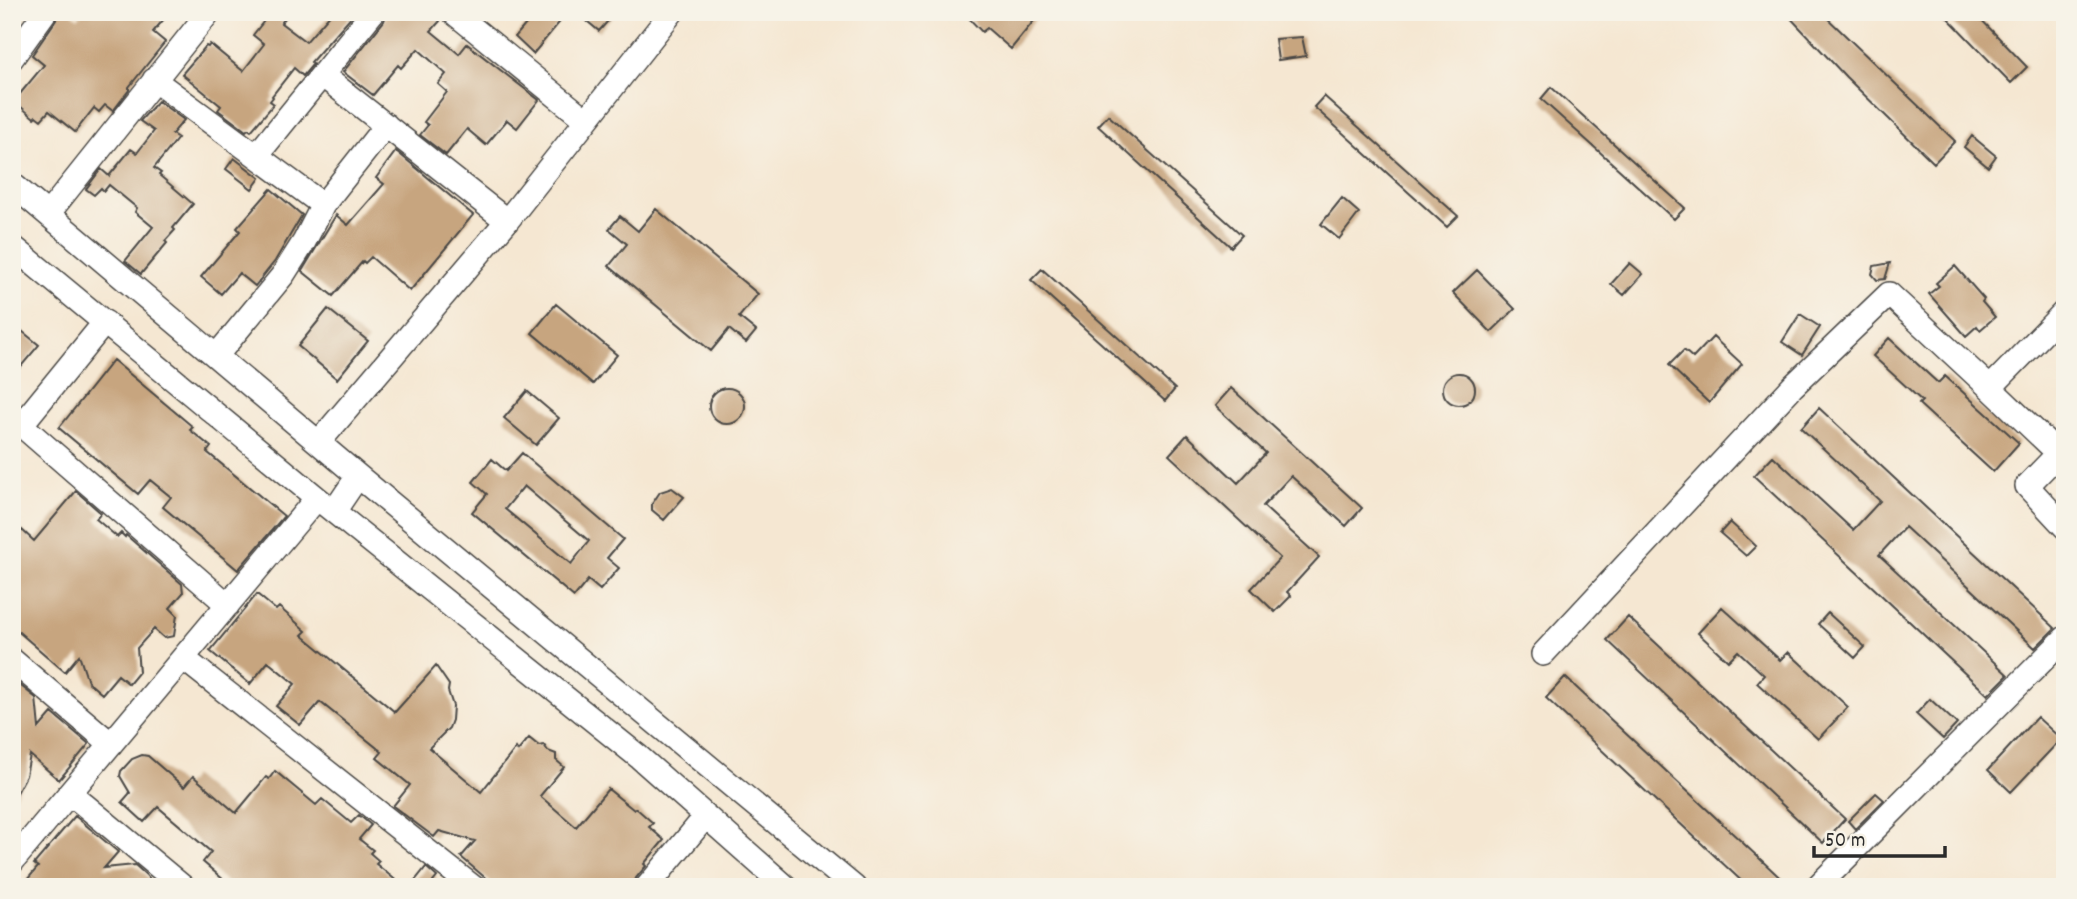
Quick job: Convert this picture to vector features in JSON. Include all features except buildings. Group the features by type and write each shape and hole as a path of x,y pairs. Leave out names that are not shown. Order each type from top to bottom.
{"street":[{"path":"12,58 45,12"},
{"path":"48,214 209,12"},
{"path":"257,155 373,12"},
{"path":"453,12 480,21 586,120"},
{"path":"319,442 507,221 672,12"},
{"path":"322,75 507,221"},
{"path":"155,80 323,205"},
{"path":"217,355 282,275 304,242 323,205 386,125"},
{"path":"12,184 358,476 854,887"},
{"path":"12,246 639,757 786,887"},
{"path":"1543,654 1793,386 1889,295 1990,388 2062,460 2027,486 2065,527"},
{"path":"1990,388 2065,311"},
{"path":"105,322 16,421 228,605"},
{"path":"12,862 228,605 326,504 358,476"},
{"path":"1817,887 2065,638"},
{"path":"183,659 473,887"},
{"path":"12,660 111,744"},
{"path":"70,793 183,887"},
{"path":"647,887 706,816"}]}
